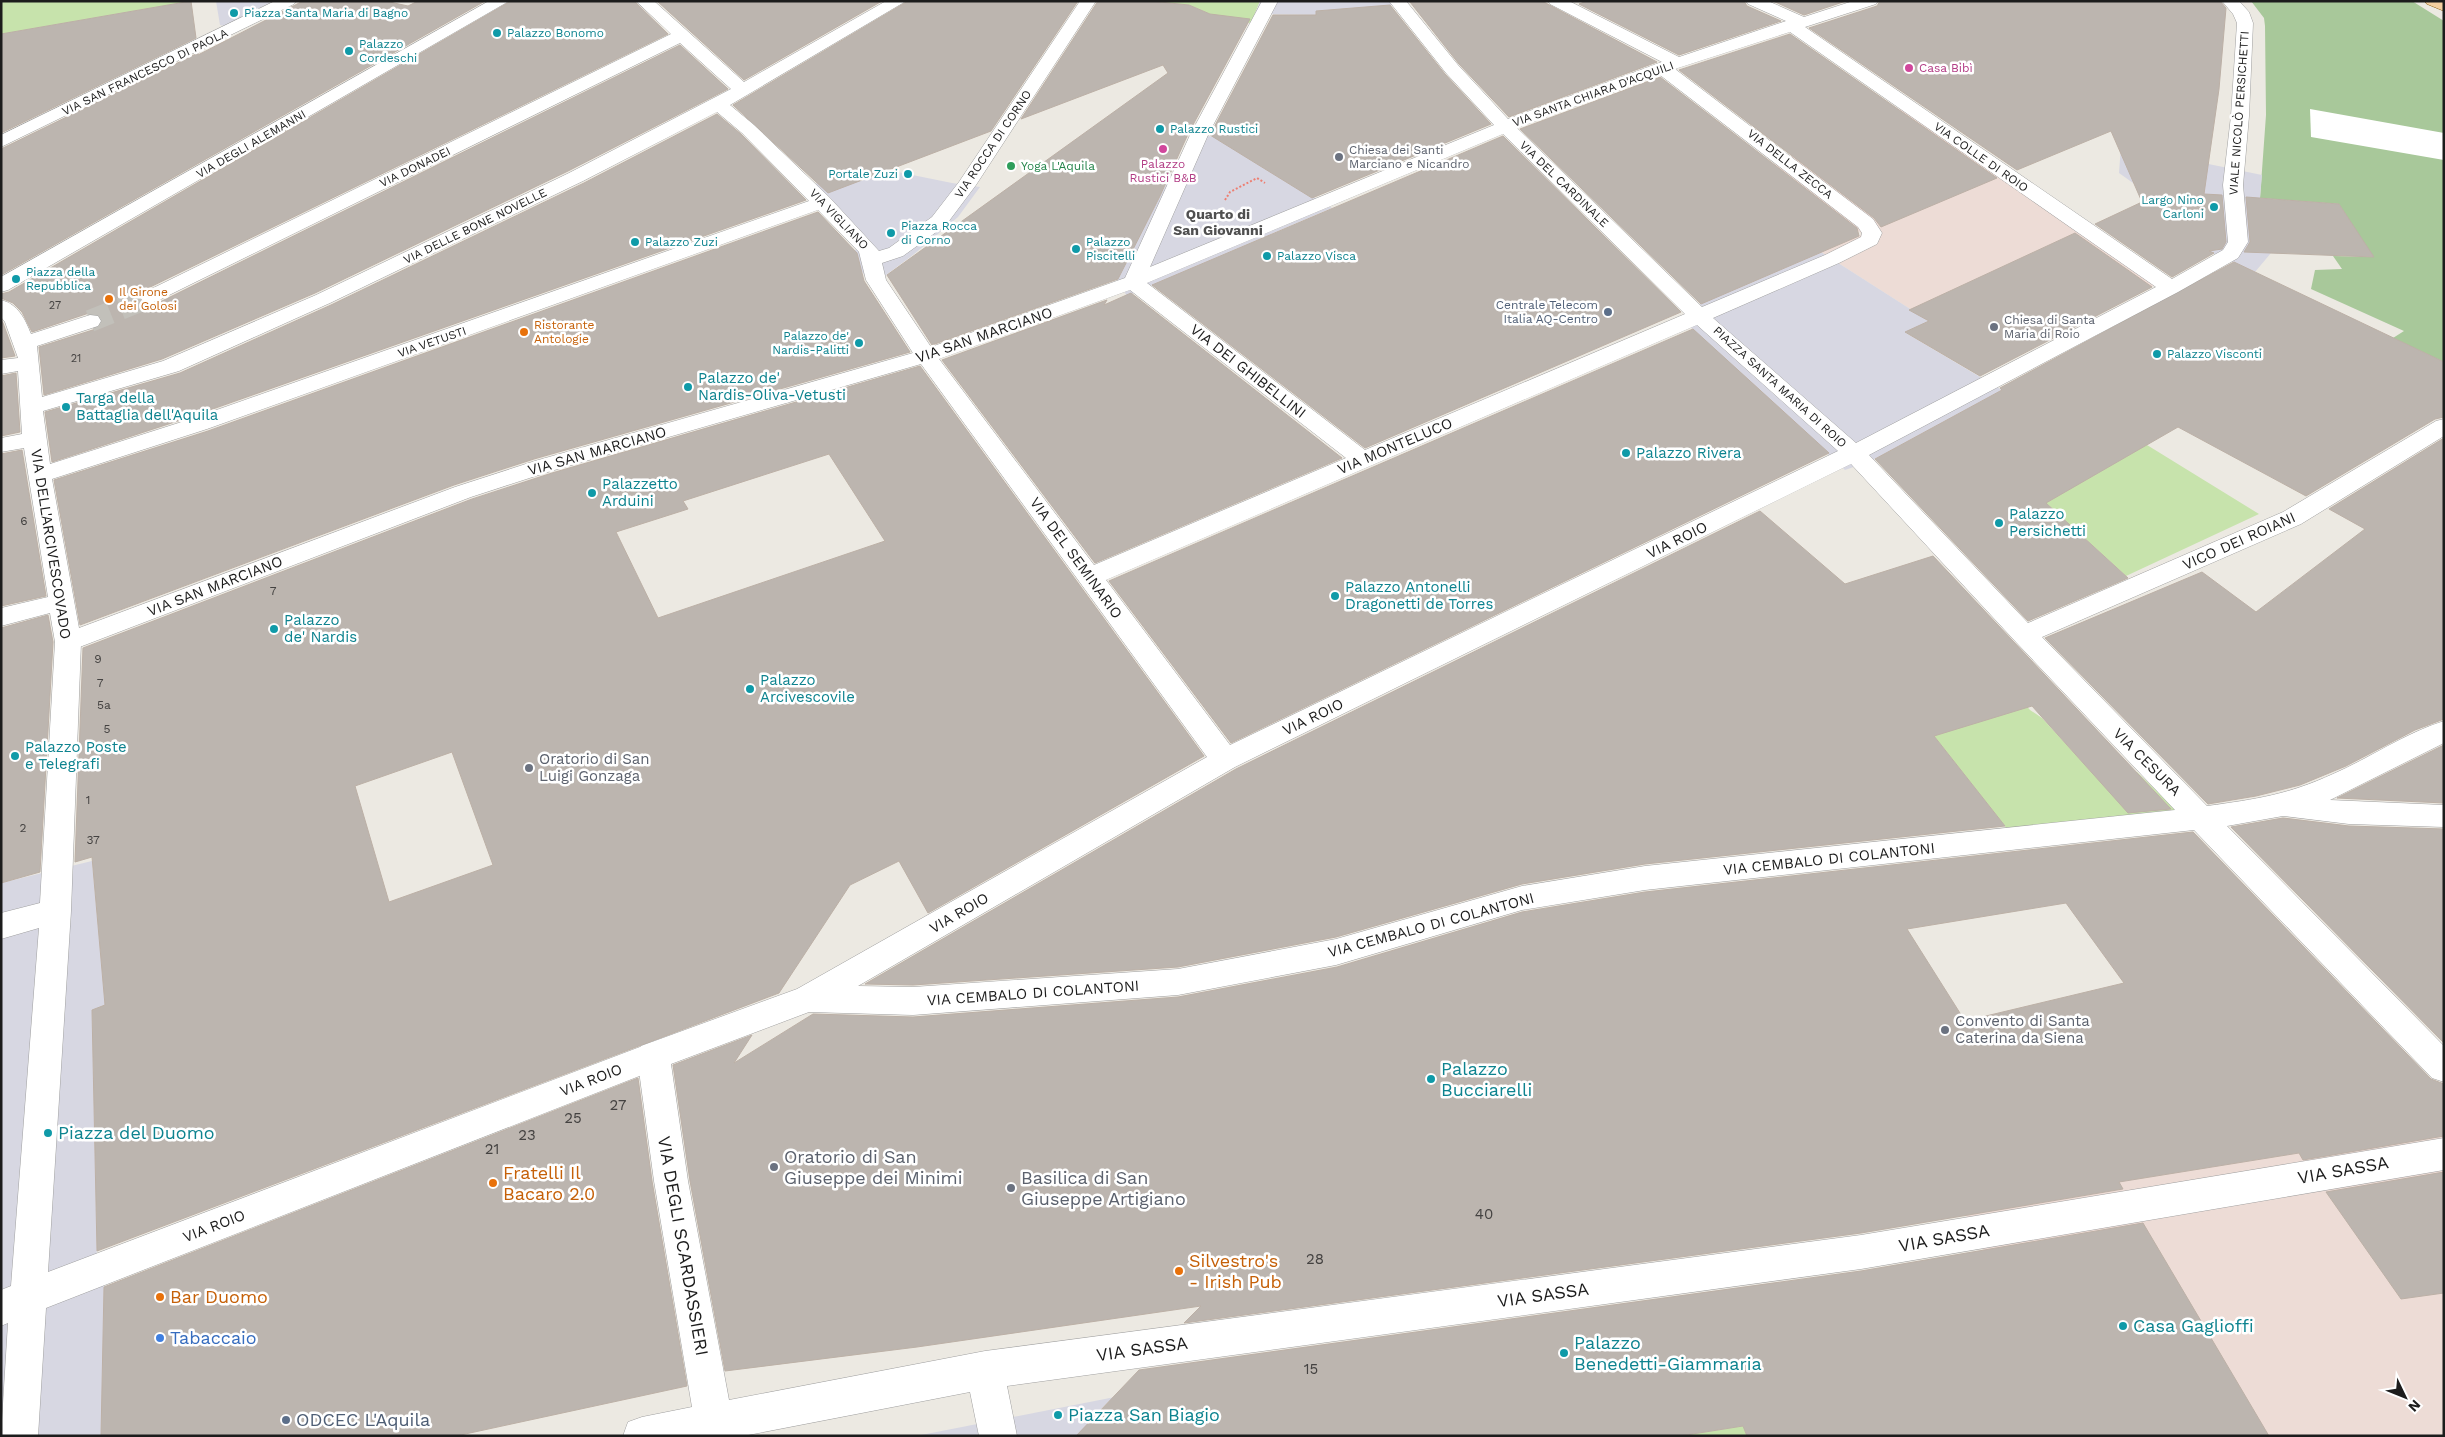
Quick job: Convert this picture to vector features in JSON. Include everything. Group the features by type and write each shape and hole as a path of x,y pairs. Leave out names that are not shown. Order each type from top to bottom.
{"main road":[{"path":"2433,1 2444,6"}],"street":[{"name":"VIA SAN FRANCESCO DI PAOLA","path":"1,142 288,1"},
{"name":"VIA DEGLI ALEMANNI","path":"1,286 501,1"},
{"path":"644,1 743,90"},
{"name":"VIA DELLE BONE NOVELLE","path":"32,407 171,366 219,347 423,252 718,104 898,1"},
{"name":"VIA ROCCA DI CORNO","path":"873,259 896,252 939,221 971,177 1088,1"},
{"name":"VIA DEL CARDINALE","path":"1397,1 1452,69 1506,126 1699,315"},
{"path":"1556,1 1670,66"},
{"name":"VIA COLLE DI ROIO","path":"1754,1 1796,24 2171,288"},
{"name":"VIA SANTA CHIARA D'ACQUILI","path":"1133,282 1506,126 1670,66 1870,1"},
{"name":"VIALE NICOLÒ PERSICHETTI","path":"1989,382 2171,288 2234,251 2238,242 2233,185 2240,116 2245,23 2241,12 2230,1"},
{"path":"1133,282 1199,135 1267,8"},
{"name":"VIA DONADEI","path":"150,297 681,36"},
{"name":"VIA DELLA ZECCA","path":"1670,66 1870,229 1872,236 1867,242 1832,259"},
{"name":"VIA VIGLIANO","path":"718,104 748,129 869,250 873,259 876,280 926,356"},
{"name":"VIA VETUSTI","path":"39,474 208,421 823,202"},
{"name":"PIAZZA SANTA MARIA DI ROIO","path":"1832,259 1699,315 1854,453 1989,382"},
{"name":"VIA SAN MARCIANO","path":"68,642 472,489 926,356 1133,282"},
{"name":"VIA DEI GHIBELLINI","path":"1133,282 1363,460"},
{"name":"VIA DELL'ARCIVESCOVADO","path":"1,306 11,314 27,353 34,439 68,642 56,911"},
{"name":"VIA MONTELUCO","path":"1090,577 1699,315"},
{"path":"1,368 90,321"},
{"name":"VIA DEL SEMINARIO","path":"926,356 1225,760"},
{"name":"VICO DEI ROIANI","path":"2024,635 2292,518 2444,426"},
{"path":"1,445 34,439"},
{"name":"VIA CESURA","path":"1854,453 2024,635 2444,1068"},
{"name":"VIA ROIO","path":"16,1303 653,1056 808,999 1225,760 1854,453"},
{"path":"1,617 61,602"},
{"path":"2279,807 2308,797 2362,773 2444,731"},
{"path":"2279,807 2349,813 2444,816"},
{"name":"VIA CEMBALO DI COLANTONI","path":"808,999 913,1001 1178,982 1336,952 1522,898 1645,878 2202,818 2279,807"},
{"path":"1,926 56,911 16,1303 19,1436"},
{"name":"VIA DEGLI SCARDASSIERI","path":"653,1056 671,1181 715,1429"},
{"name":"VIA SASSA","path":"642,1436 715,1429 985,1370 1861,1252 2444,1154"},
{"path":"985,1370 998,1436"}],"shaded area":[{"name":"Piazza Santa Maria di Bagno","path":"216,1 274,1 224,26 220,25"},
{"path":"1260,1 1412,2 1316,15 1255,14"},
{"path":"1913,104 2171,279 2138,292 1929,321 1821,252 1862,234 1774,164"},
{"path":"1192,134 1215,137 1332,208 1127,296 1117,280"},
{"name":"Largo Nino Carloni","path":"2121,146 2262,175 2260,198 2271,253 2255,272 2208,251 2209,237 2119,173"},
{"name":"Piazza Rocca di Corno","path":"863,165 980,187 958,217 882,278 869,282 849,252 858,249 815,184"},
{"path":"1821,252 1929,321 1906,333 2002,390 1871,461 1845,470 1684,321 1690,308"},
{"name":"Piazza del Duomo","path":"92,861 105,1005 92,1010 97,1260 104,1285 101,1436 1,1436 1,883"},
{"path":"2444,1130 2444,1436 2077,1436 1961,1206"},
{"name":"Piazza San Biagio","path":"1120,1396 1109,1401 1100,1410 1094,1421 1094,1436 916,1436"}],"green space":[{"path":"1,1 191,1 1,34"},
{"path":"1150,1 1260,1 1251,23 1231,21 1189,5"},
{"path":"2251,1 2412,1 2444,21 2444,362 2393,338 2404,331 2311,289 2315,270 2342,269 2333,256 2373,257 2339,204 2260,198 2266,115 2265,26 2264,18"},
{"path":"2147,445 2259,514 2126,576 2010,470"},
{"path":"2023,702 2030,710 2042,718 2099,780 2137,772 2179,813 2011,834 1934,736"},
{"path":"1743,1426 1747,1436 1680,1436"}],"pier":[{"path":"2310,109 2444,133 2444,160 2311,137"}],"building":[{"path":"191,1 196,38 1,133 1,34"},
{"path":"303,1 385,1 408,6 418,1 485,1 1,275 1,149 198,53 198,55"},
{"path":"511,1 634,1 668,34 142,291 138,297 142,302 149,305 158,303 680,45 728,89 568,171 315,293 162,359 44,395 39,347 99,328 103,320 98,314 89,313 32,332 22,312 13,303 1,298 1,294 9,292"},
{"path":"657,1 882,1 744,80"},
{"path":"908,1 1078,1 991,131 828,193 733,105"},
{"path":"1098,1 1150,1 1189,5 1210,14 1250,19 1188,134 1160,196 1118,279 932,345 887,275 1168,73 1163,65 1021,119"},
{"path":"1542,1 1657,62 1509,117 1459,64 1410,2"},
{"path":"1587,1 1744,1 1747,6 1781,21 1679,55 1579,4"},
{"path":"1773,1 1846,1 1804,15"},
{"path":"1880,1 2220,1 2226,8 2219,89 2204,194 2222,195 2226,242 2222,249 2209,251 2214,253 2172,277 2095,224 2142,202 2111,131 2017,170 1809,28 1877,6"},
{"path":"1390,5 1445,74 1491,124 1312,198 1210,135 1273,15 1316,15 1316,11"},
{"path":"1790,34 1997,178 1881,227 1874,218 1679,70"},
{"path":"1660,77 1857,228 1859,236 1701,304 1520,129"},
{"path":"717,114 741,134 806,200 190,417 52,462 45,412 180,373 331,305 584,183"},
{"path":"1503,136 1681,312 1365,448 1152,285"},
{"path":"2246,197 2339,204 2374,257 2244,252 2250,242"},
{"path":"818,212 857,253 864,281 910,352 534,459 454,485 80,625 54,480 208,431"},
{"path":"2075,233 2152,287 1980,376 1905,332 1929,321 1909,310"},
{"path":"2234,262 2444,362 2444,417 2435,419 2306,496 2178,427 2046,503 2128,578 2028,621 1875,459 2002,390 2000,388"},
{"path":"1131,293 1342,458 1095,563 942,360 1107,300 1104,305"},
{"path":"1,320 3,323 15,356 1,358"},
{"path":"1693,329 1829,453 1231,743 1109,581"},
{"path":"920,366 1204,756 928,913 899,861 850,885 779,993 97,1251 92,1010 105,1005 92,857 75,862 83,648 472,499 552,473","holes":["829,454 885,541 658,618 616,532 688,509 683,501","452,752 493,865 389,902 355,786"]},
{"path":"16,373 20,432 1,436 1,376"},
{"path":"2444,438 2444,719 2415,730 2346,766 2300,785 2256,796 2208,804 2045,638 2202,572 2256,612 2365,529 2329,509"},
{"path":"22,450 46,596 1,606 1,454"},
{"path":"1760,511 1845,584 1933,556 2171,809 2128,813 2032,706 1934,736 2005,826 1645,864 1522,884 1336,937 1178,967 913,985 865,984 1236,769"},
{"name":"Palazzo Poste e Telegrafi","path":"48,615 53,642 40,872 1,883 1,628"},
{"path":"2444,745 2444,803 2337,798"},
{"path":"2283,818 2349,826 2444,829 2444,1043 2231,827"},
{"path":"2193,832 2431,1079 2444,1084 2444,1136 2303,1160 2299,1153 2119,1182 2123,1189 1861,1233 1184,1323 1201,1306 917,1347 725,1371 690,1181 673,1065 752,1035 734,1063 813,1014 913,1017 1178,997 1337,967 1522,912 1645,892","holes":["2066,903 2124,983 1965,1021 1907,929"]},
{"path":"638,1078 652,1181 687,1386 456,1436 101,1436 104,1287"},
{"path":"2444,1172 2444,1293 2401,1299 2326,1192"},
{"path":"2143,1223 2269,1436 1747,1436 1743,1426 1680,1436 1076,1436 1139,1370 1861,1271"}],"tunnel":[{"path":"90,321 150,297"}],"place":[{"name":"Piazza Santa Maria di Bagno","path":"234,13"},
{"name":"Palazzo Bonomo","path":"497,33"},
{"name":"Palazzo Cordeschi","path":"349,51"},
{"name":"Casa Bibì","path":"1909,68"},
{"name":"Palazzo Rustici","path":"1160,129"},
{"name":"Palazzo Rustici B&B","path":"1163,149"},
{"name":"Chiesa dei Santi Marciano e Nicandro","path":"1339,157"},
{"name":"Yoga L'Aquila","path":"1011,166"},
{"name":"Portale Zuzi","path":"908,174"},
{"name":"Largo Nino Carloni","path":"2214,207"},
{"name":"Piazza Rocca di Corno","path":"891,233"},
{"name":"Palazzo Zuzi","path":"635,242"},
{"name":"Palazzo Piscitelli","path":"1076,249"},
{"name":"Palazzo Visca","path":"1267,256"},
{"name":"Piazza della Repubblica","path":"16,279"},
{"name":"Il Girone dei Golosi","path":"109,299"},
{"name":"Centrale Telecom Italia AQ-Centro","path":"1608,312"},
{"name":"Chiesa di Santa Maria di Roio","path":"1994,327"},
{"name":"Ristorante Antologie","path":"524,332"},
{"name":"Palazzo de' Nardis-Palitti","path":"859,343"},
{"name":"Palazzo Visconti","path":"2157,354"},
{"name":"Palazzo de' Nardis-Oliva-Vetusti","path":"688,387"},
{"name":"Targa della Battaglia dell'Aquila","path":"66,407"},
{"name":"Palazzo Rivera","path":"1626,453"},
{"name":"Palazzetto Arduini","path":"592,493"},
{"name":"Palazzo Persichetti","path":"1999,523"},
{"name":"Palazzo Antonelli Dragonetti de Torres","path":"1335,596"},
{"name":"Palazzo de' Nardis","path":"274,629"},
{"name":"Palazzo Arcivescovile","path":"750,689"},
{"name":"Palazzo Poste e Telegrafi","path":"15,756"},
{"name":"Oratorio di San Luigi Gonzaga","path":"529,768"},
{"name":"Convento di Santa Caterina da Siena","path":"1945,1030"},
{"name":"Palazzo Bucciarelli","path":"1431,1079"},
{"name":"Piazza del Duomo","path":"48,1133"},
{"name":"Oratorio di San Giuseppe dei Minimi","path":"774,1167"},
{"name":"Fratelli Il Bacaro 2.0","path":"493,1183"},
{"name":"Basilica di San Giuseppe Artigiano","path":"1011,1188"},
{"name":"Silvestro's - Irish Pub","path":"1179,1271"},
{"name":"Bar Duomo","path":"160,1297"},
{"name":"Casa Gaglioffi","path":"2123,1326"},
{"name":"Tabaccaio","path":"160,1338"},
{"name":"Palazzo Benedetti-Giammaria","path":"1564,1353"},
{"name":"Piazza San Biagio","path":"1058,1415"},
{"name":"ODCEC L'Aquila","path":"286,1420"}],"district":[{"name":"Quarto di San Giovanni","path":"1218,222"}]}
